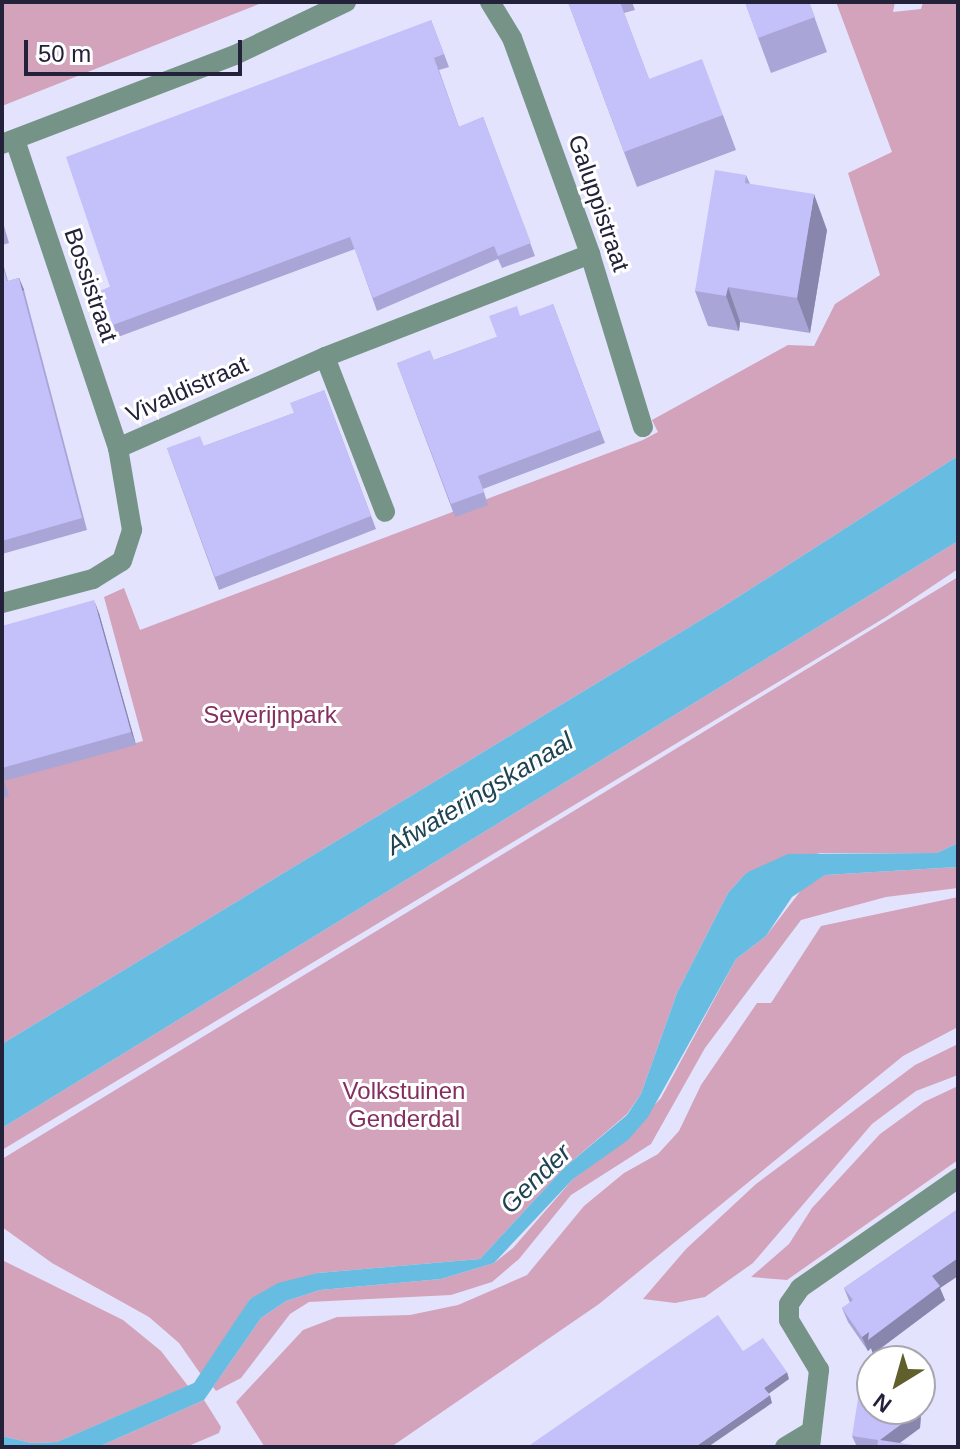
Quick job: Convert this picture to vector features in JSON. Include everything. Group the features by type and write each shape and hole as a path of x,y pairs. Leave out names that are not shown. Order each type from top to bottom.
{"street":[{"path":"8,142 235,55 346,2"},
{"name":"Galuppistraat","path":"490,2 512,38 590,254 643,427"},
{"name":"Bossistraat","path":"8,142 118,448"},
{"name":"Vivaldistraat","path":"2,603 93,579 122,561 132,530 118,448 325,357 590,254"},
{"path":"325,357 385,512"},
{"path":"785,1447 811,1439 819,1370 789,1320 789,1304 800,1288 958,1178"}],"green space":[{"path":"2,2 264,2 2,106"},
{"name":"Severijnpark","path":"836,2 895,2 893,12 921,9 923,2 958,2 958,456 724,606 2,1044 2,781 143,741 104,597 124,588 140,630 643,440 658,432 652,420 788,345 814,346 835,304 880,275 848,173 892,152"},
{"path":"958,541 958,569 886,617 2,1150 2,1128"},
{"name":"Volkstuinen Genderdal","path":"958,577 958,843 937,853 820,853 746,873 728,893 677,993 641,1094 627,1114 564,1168 480,1259 318,1273 250,1299 202,1376 179,1343 149,1317 52,1263 2,1227 2,1159"},
{"path":"958,867 958,888 886,897 801,920 705,1048 651,1144 571,1195 519,1259 492,1282 451,1295 309,1302 290,1314 241,1378 216,1391 213,1387 261,1318 286,1301 320,1290 441,1279 494,1263 513,1248 573,1179 612,1150 661,1098 736,959 766,936 802,889 825,875"},
{"path":"958,897 958,1027 903,1056 599,1304 391,1447 264,1446 236,1402 303,1330 337,1317 410,1315 458,1305 527,1275 584,1206 624,1173 658,1154 679,1131 701,1085 757,1003 771,1003 821,926"},
{"path":"958,1044 958,1075 916,1091 872,1124 753,1263 705,1297 675,1303 643,1299 686,1249 756,1184 915,1065"},
{"path":"958,1086 958,1160 787,1280 751,1277 789,1244 812,1208 880,1134 924,1102"},
{"path":"2,1260 123,1320 161,1351 188,1386 57,1442 31,1443 2,1436"},
{"path":"204,1400 221,1427 219,1433 186,1447 98,1447"}],"water":[{"name":"Afwateringskanaal","path":"958,456 958,541 2,1128 2,1044 724,606"},
{"path":"958,843 958,867 825,875 792,897 766,936 736,959 648,1117 628,1140 573,1179 494,1263 441,1279 320,1290 286,1301 261,1318 204,1400 98,1447 2,1447 2,1436 31,1443 57,1442 194,1383 250,1299 278,1283 318,1273 480,1259 564,1168 627,1115 641,1094 677,993 728,893 746,873 788,854 937,853"}],"building":[{"path":"568,2 620,2 649,79 702,59 723,115 624,152"},
{"path":"745,2 809,2 815,17 758,38"},
{"path":"431,20 444,54 434,58 459,127 483,117 531,243 498,256 494,246 373,298 350,237 113,325 100,291 110,287 66,157"},
{"path":"715,170 746,175 745,183 814,194 797,298 728,287 726,296 695,291"},
{"path":"2,263 7,281 19,278 82,518 2,541"},
{"path":"553,304 600,430 478,476 484,492 451,504 397,363 430,350 434,360 497,337 489,316 517,306 520,316"},
{"path":"324,390 371,516 215,577 167,448 200,436 204,446 294,413 290,403"},
{"path":"94,600 131,732 2,768 2,626"},
{"path":"958,1209 958,1258 932,1276 940,1286 868,1340 869,1332 862,1337 842,1308 853,1300 844,1288"},
{"path":"718,1315 743,1351 763,1338 787,1372 764,1388 770,1395 695,1447 527,1447"},
{"path":"856,1411 856,1425 900,1425 880,1440 913,1445 877,1447 878,1440 852,1436"}],"water label":[{"name":"Gender","path":"536,1179"}]}
